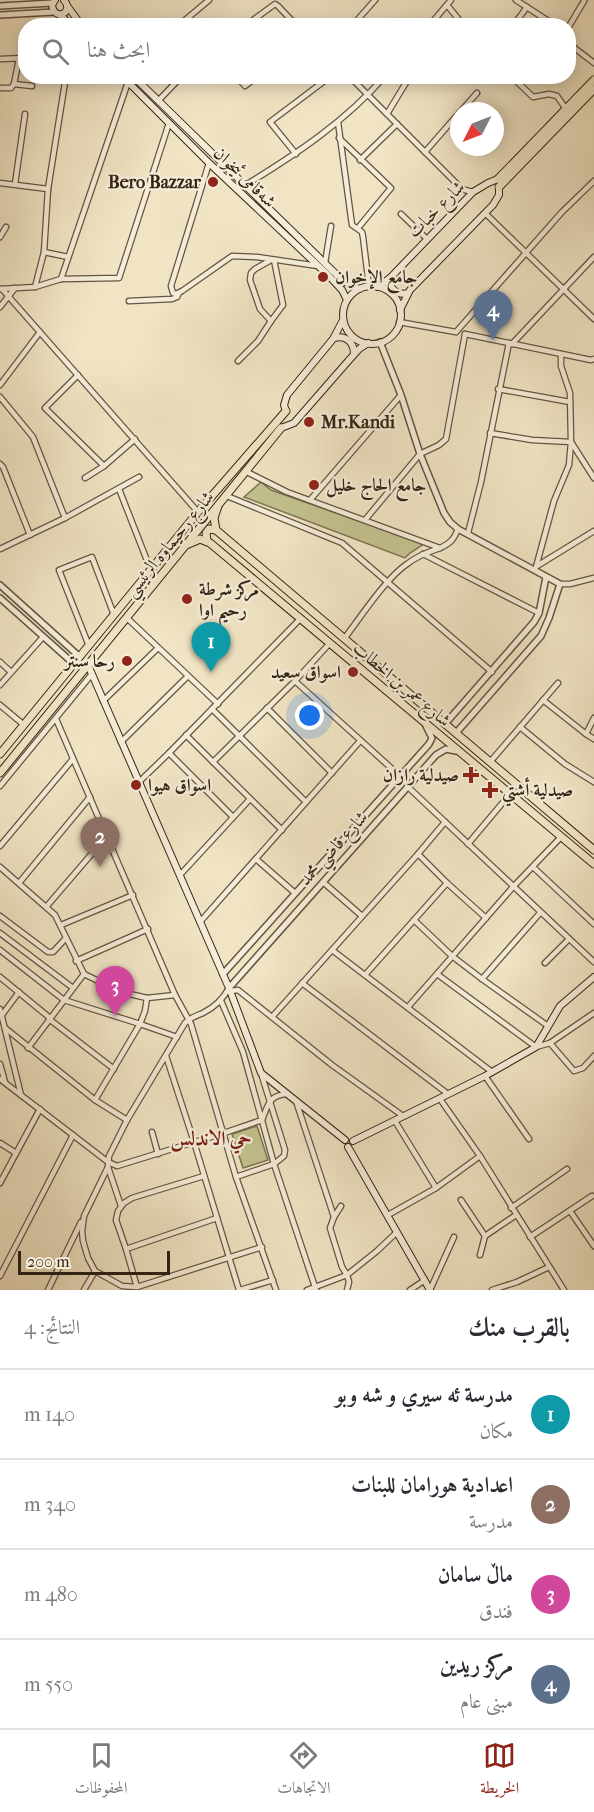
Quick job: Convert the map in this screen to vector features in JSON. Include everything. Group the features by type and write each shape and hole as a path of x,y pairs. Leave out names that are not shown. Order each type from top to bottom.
{"main road":[{"path":"54,2 52,8 63,18"},
{"path":"57,13 64,13 65,2"},
{"path":"65,2 76,18"},
{"name":"شارع خبات","path":"378,287 392,276 473,192 498,179 594,80"},
{"name":"شەقامی ئیخوان","path":"130,84 209,163 322,265 347,300"},
{"path":"141,84 322,265 346,284 359,289"},
{"name":"شارع خبات","path":"400,310 408,293 485,213 497,198 499,187 594,89"},
{"path":"583,100 594,99"},
{"path":"183,138 189,132"},
{"path":"392,276 391,287 401,294 408,293"},
{"path":"342,291 346,289 346,284"},
{"path":"369,286 378,287 393,296 400,310 399,322 394,333 380,342 368,343 354,338 345,327 343,309 347,300 359,289 369,286"},
{"name":"شارع رحيماوه الرئيسي","path":"0,754 198,512 286,411 284,401 287,395 334,338 343,320"},
{"path":"334,338 349,340 354,354"},
{"name":"شارع رحيماوه الرئيسي","path":"0,772 281,429 290,427 297,421 354,354 368,343"},
{"path":"186,545 195,539 207,541 206,533 209,530 216,530 214,518 218,506"},
{"name":"شارع عمر بن الخطاب","path":"216,530 591,847"},
{"name":"شارع عمر بن الخطاب","path":"207,541 594,864"},
{"path":"259,584 267,574"},
{"path":"133,592 135,602 142,599"},
{"path":"122,605 131,605 129,616"},
{"path":"367,674 375,664"},
{"path":"88,665 230,990 262,1077 296,1101 347,1144 430,1290"},
{"path":"538,818 545,808"},
{"path":"581,853 591,847"},
{"path":"347,1144 353,1144 353,1141 485,1076 536,1047 560,1006 594,977"}],"street":[{"path":"188,18 210,0"},
{"path":"359,18 375,0"},
{"path":"436,18 451,0"},
{"path":"516,0 544,18"},
{"path":"574,18 584,1"},
{"path":"0,6 54,2"},
{"path":"256,18 274,4 289,18"},
{"path":"36,5 37,13"},
{"path":"447,5 458,18"},
{"path":"519,18 527,7"},
{"path":"0,15 57,13"},
{"path":"576,49 594,63"},
{"path":"0,59 18,59"},
{"path":"0,87 11,88 18,64"},
{"path":"14,84 32,86"},
{"path":"35,287 44,252 48,189 65,84"},
{"path":"61,279 127,84"},
{"path":"158,101 174,84"},
{"path":"296,154 270,122 320,84"},
{"path":"357,84 461,188 473,192"},
{"path":"244,186 296,154 338,122 378,84"},
{"path":"387,114 405,84"},
{"path":"520,84 533,97 549,94 557,96 566,109"},
{"path":"469,102 477,93"},
{"path":"15,184 25,114"},
{"path":"338,122 352,225 358,228 363,237 369,286"},
{"path":"1,289 35,287 61,279 119,278 169,123"},
{"path":"425,152 450,123"},
{"path":"360,160 397,124"},
{"path":"339,138 391,188 358,228"},
{"path":"179,293 173,293 171,286 209,163"},
{"path":"456,332 562,212 594,181"},
{"path":"0,183 48,189"},
{"path":"485,213 594,319"},
{"path":"401,214 427,239"},
{"path":"129,301 177,297 179,293 232,256 322,265 332,226"},
{"path":"0,237 6,227"},
{"path":"44,252 68,257"},
{"path":"468,533 510,343 594,257"},
{"path":"271,321 260,309 249,280 255,269 273,260"},
{"path":"238,361 258,341 283,305 273,260"},
{"path":"0,307 15,288"},
{"path":"1,289 198,512"},
{"path":"399,322 593,361"},
{"path":"0,385 40,332"},
{"path":"365,520 420,454 446,439 465,334"},
{"path":"380,342 401,395 420,454 444,513 450,522 458,529 560,584 594,578"},
{"path":"534,568 554,501 569,465 570,393 561,366 561,354"},
{"path":"78,375 45,408 104,466"},
{"path":"498,389 570,402"},
{"path":"310,500 401,395"},
{"path":"0,397 33,437 65,518"},
{"path":"490,433 532,440 571,442"},
{"path":"85,478 104,466 135,440"},
{"path":"571,442 594,478"},
{"path":"1,467 30,535"},
{"path":"247,472 310,500 441,548"},
{"path":"0,549 65,518 139,477"},
{"path":"119,489 148,563 153,567"},
{"path":"227,496 342,543 492,672"},
{"path":"344,639 388,582 405,565 423,554 449,544 455,538 458,529"},
{"path":"534,568 594,531"},
{"path":"423,554 539,613"},
{"path":"89,646 59,570 92,557 114,615"},
{"path":"445,724 534,622 539,613 546,577"},
{"path":"456,733 541,636 560,584"},
{"path":"0,585 80,657"},
{"path":"0,598 74,664"},
{"path":"129,616 158,648 218,704"},
{"path":"139,782 301,618"},
{"path":"0,686 43,637"},
{"path":"213,762 330,643"},
{"path":"103,701 158,648"},
{"path":"67,658 73,650"},
{"path":"0,662 11,672"},
{"path":"0,786 92,674"},
{"path":"121,742 188,676"},
{"path":"295,681 400,776"},
{"path":"490,762 558,682"},
{"path":"543,700 594,739"},
{"path":"0,705 24,725"},
{"path":"267,708 332,773"},
{"path":"212,709 306,802"},
{"path":"586,734 594,718"},
{"path":"56,719 175,995 188,1019 236,1177 276,1290"},
{"name":"شارع قاضي محمد","path":"223,974 432,738 422,720"},
{"path":"520,727 565,764 594,782"},
{"path":"186,735 282,830"},
{"path":"200,922 360,741"},
{"name":"شارع قاضي محمد","path":"230,990 442,750 452,749 467,758"},
{"path":"169,753 233,818"},
{"path":"0,846 73,759"},
{"path":"408,787 594,962"},
{"path":"468,844 510,794"},
{"path":"19,883 90,797"},
{"path":"180,875 250,799"},
{"path":"272,1017 445,822"},
{"path":"47,906 107,836"},
{"path":"408,1007 513,887 561,837"},
{"path":"333,850 344,859"},
{"path":"418,854 486,918"},
{"path":"256,859 295,893"},
{"path":"0,867 55,915 84,974 115,990 147,998 175,995"},
{"path":"533,867 594,924"},
{"path":"323,882 362,916"},
{"path":"365,975 447,883"},
{"path":"61,925 133,895"},
{"path":"482,979 540,913"},
{"path":"0,916 48,952 53,952 66,938"},
{"path":"414,920 452,956 548,1026"},
{"path":"76,960 148,929"},
{"path":"0,933 73,988"},
{"path":"545,963 569,939"},
{"path":"0,950 64,1000 177,1037"},
{"path":"333,950 492,1072"},
{"path":"28,1048 84,974"},
{"path":"437,974 536,1047 550,1043 594,1013"},
{"path":"0,977 49,1019 114,1069"},
{"path":"302,983 448,1094"},
{"path":"48,1290 127,1120 177,1037 188,1019 213,1008 230,990 238,990 332,1065 403,1117"},
{"path":"19,992 1,1012 21,1095"},
{"path":"95,1100 140,1024 147,998"},
{"path":"220,1001 243,1052 274,1164 315,1289"},
{"path":"5,1028 95,1100 127,1120"},
{"path":"550,1043 574,1071 583,1068 594,1056"},
{"path":"166,1056 239,1290 273,1280"},
{"path":"0,1064 2,1081 108,1164 120,1166 262,1120 270,1101 277,1095 287,1094"},
{"path":"485,1076 529,1139"},
{"path":"253,1090 262,1077"},
{"path":"236,1177 274,1164 284,1156 285,1150 262,1077"},
{"path":"440,1099 480,1156 564,1290"},
{"path":"296,1101 334,1217"},
{"path":"0,1184 40,1109"},
{"path":"395,1121 436,1188"},
{"path":"152,1132 158,1154"},
{"path":"0,1276 73,1135"},
{"path":"0,1143 16,1153"},
{"path":"387,1215 436,1188 480,1156"},
{"path":"108,1164 121,1206"},
{"path":"511,1208 567,1169"},
{"path":"137,1287 116,1220 121,1206 132,1198 204,1176"},
{"path":"530,1237 592,1196"},
{"path":"461,1200 485,1236"},
{"path":"341,1206 330,1228 349,1282 347,1290"},
{"path":"570,1211 594,1246"},
{"path":"480,1255 485,1236 516,1215"},
{"path":"84,1216 83,1241 95,1271 122,1286 137,1287 262,1247"},
{"path":"126,1249 217,1218"},
{"path":"307,1290 315,1289 347,1275 397,1232"},
{"path":"430,1290 454,1237"},
{"path":"492,1290 517,1282 549,1267"},
{"path":"84,1290 95,1271"},
{"path":"410,1290 424,1280"}],"green space":[{"path":"261,482 271,490 424,544 405,558 244,497"},
{"path":"257,1126 268,1160 243,1168 232,1134"}],"place":[{"name":"Bero Bazzar","path":"213,182"},
{"name":"جامع الإخوان","path":"323,277"},
{"name":"مركز ريدين","path":"493,340"},
{"name":"Mr.Kandi","path":"309,422"},
{"name":"جامع الحاج خليل","path":"314,485"},
{"name":"مركز شرطة رحيم اوا","path":"187,599"},
{"name":"رحا سنتر","path":"127,661"},
{"name":"مدرسة ئه سيري و شه وبو","path":"211,672"},
{"name":"اسواق سعيد","path":"353,672"},
{"name":"صيدلية رازان","path":"471,775"},
{"name":"اسواق هيوا","path":"136,785"},
{"name":"صيدلية أشتي","path":"490,790"},
{"name":"اعدادية هورامان للبنات","path":"100,867"},
{"name":"ماڵ سامان","path":"115,1016"}],"district":[{"name":"حي الاندلس","path":"211,1138"}]}
